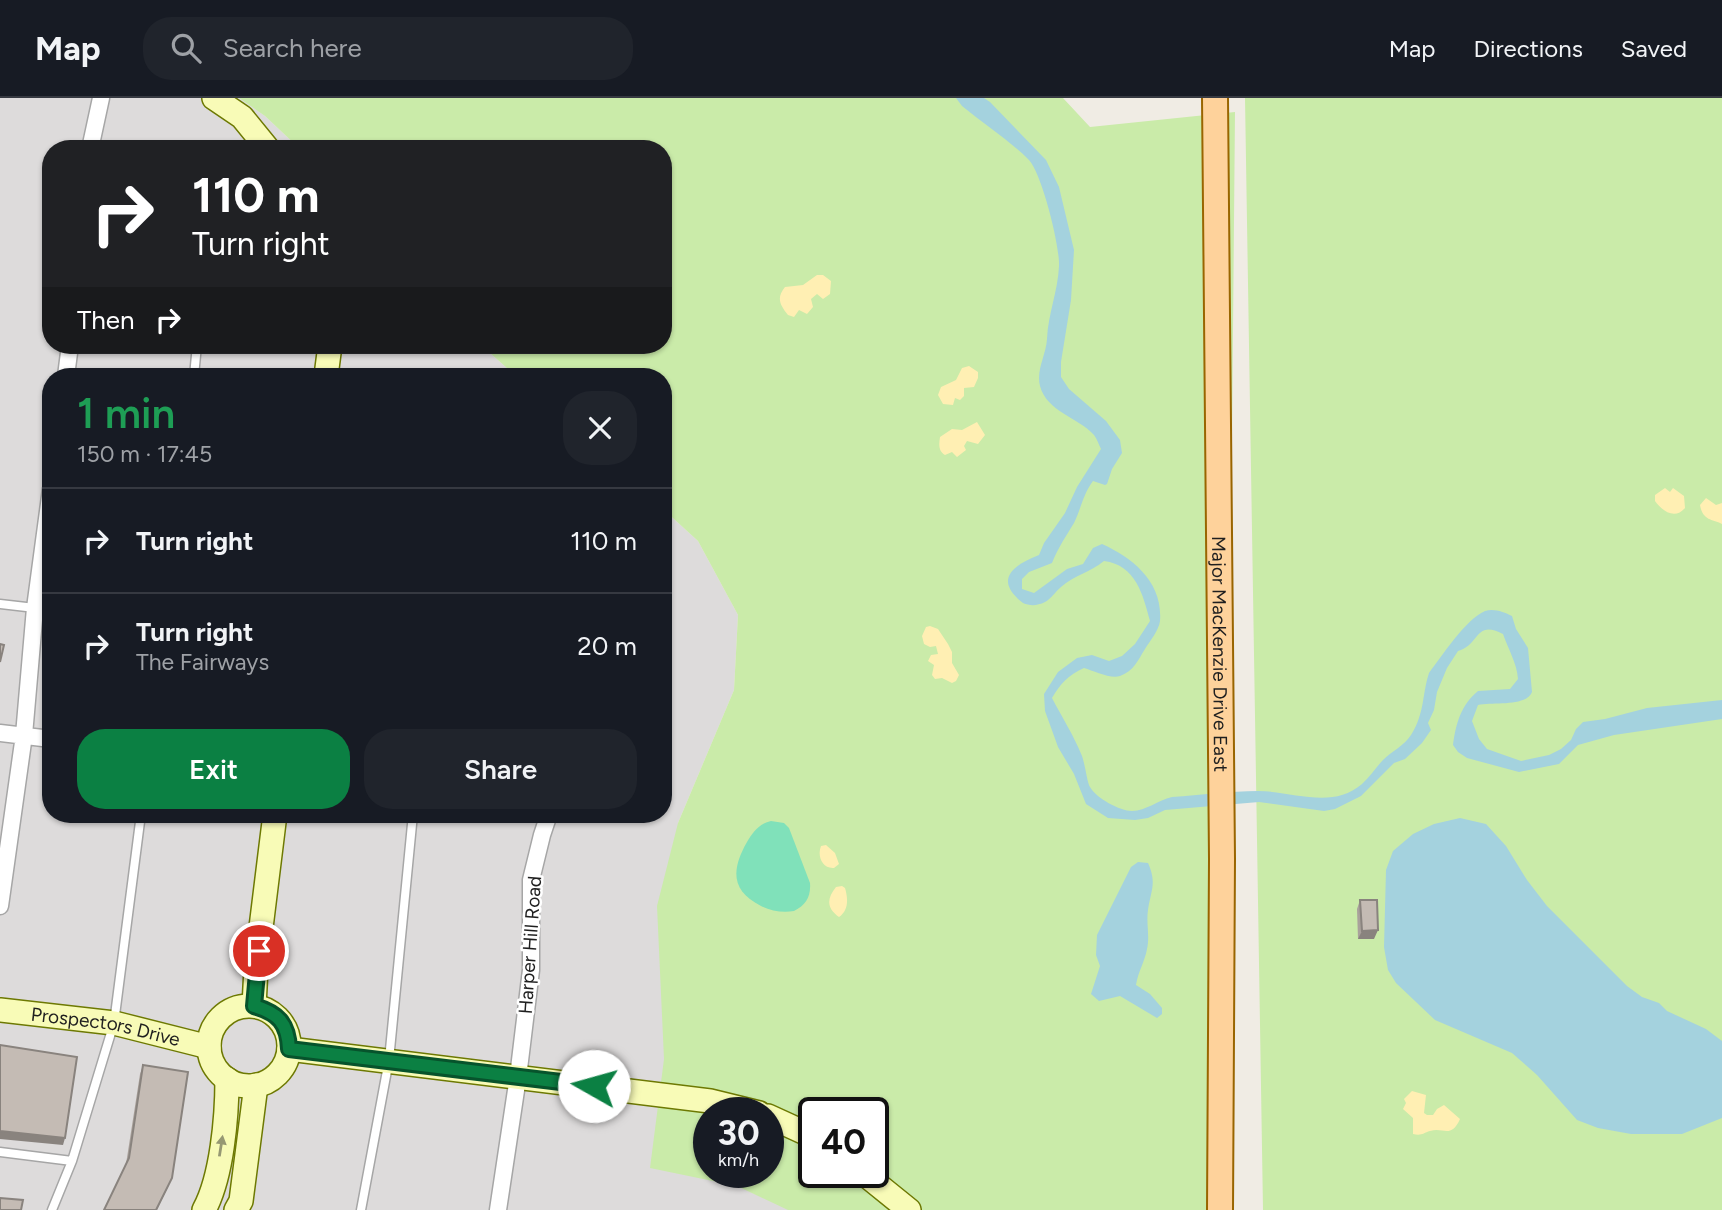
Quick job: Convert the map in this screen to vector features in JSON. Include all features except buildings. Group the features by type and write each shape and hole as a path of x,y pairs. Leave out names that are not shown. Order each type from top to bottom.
{"main road":[{"name":"Major MacKenzie Drive East","path":"1215,98 1222,859 1220,1210"}],"street":[{"path":"92,140 102,98"},
{"path":"214,98 242,117 261,140"},
{"path":"0,906 24,735 42,556"},
{"path":"0,733 42,738"},
{"path":"254,1006 256,968 274,823"},
{"name":"Harper Hill Road","path":"498,1210 531,970 531,880 547,823"},
{"path":"242,1006 254,1006 270,1011 279,1018 285,1027 289,1049 284,1066 272,1079 256,1085 239,1084 227,1079 218,1070 209,1047 213,1028 225,1014 242,1006"},
{"name":"Prospectors Drive","path":"0,1010 114,1023 209,1047"},
{"path":"289,1049 693,1099"},
{"path":"204,1210 214,1192 227,1105 227,1079"},
{"path":"236,1210 241,1201 256,1085"},
{"path":"877,1188 894,1206"}],"lane":[{"path":"0,604 35,608"},
{"path":"52,1210 72,1161 114,1023 140,823"},
{"path":"361,1210 389,1060 412,823"},
{"path":"0,1152 72,1161"}],"shaded area":[{"path":"0,98 239,98 265,116 290,140 42,140 42,354 491,354 507,368 42,368 42,823 672,823 672,517 698,541 738,615 734,690 678,823 806,1097 798,1097 798,1188 881,1188 972,1210 0,1210"}],"green space":[{"path":"239,98 1063,98 1090,127 1235,112 1225,1210 788,1210 741,1188 784,1188 784,1097 693,1097 693,1177 650,1168 664,1059 657,906 678,823 734,690 738,615 698,541 672,517 672,368 507,368 491,354 672,354 672,140 290,140 265,116"},
{"path":"1245,98 1722,98 1722,1210 1263,1210"},
{"path":"771,821 784,823 789,828 810,883 807,900 794,911 777,911 761,906 739,887 736,871 742,852 757,829"}],"sand":[{"path":"817,275 823,275 831,281 830,294 823,299 817,294 811,299 813,307 807,314 799,310 794,317 788,315 780,301 785,287 803,285"},
{"path":"969,366 978,372 974,387 964,388 964,396 960,400 955,398 953,405 943,404 938,395 941,387 956,380 962,368"},
{"path":"977,422 985,435 978,444 967,441 964,446 966,450 957,457 952,452 945,455 941,451 940,437 952,429 962,430"},
{"path":"1665,488 1670,492 1673,488 1684,496 1685,508 1681,512 1669,513 1655,501 1655,495"},
{"path":"1706,498 1716,505 1722,503 1722,524 1709,519 1701,510 1700,505"},
{"path":"926,627 938,629 952,652 952,663 959,675 952,683 942,678 935,679 932,675 934,665 928,661 931,655 938,654 936,646 924,644 922,636"},
{"path":"826,845 835,853 839,864 834,868 826,866 820,858 821,846"},
{"path":"836,887 845,888 847,904 839,917 830,906 830,899"},
{"path":"1412,1091 1426,1095 1424,1113 1433,1115 1444,1105 1460,1119 1457,1125 1450,1131 1435,1130 1413,1134 1413,1118 1403,1109 1406,1103 1404,1099"}],"water":[{"path":"956,98 984,98 990,102 1046,160 1059,187 1074,250 1071,300 1061,377 1069,389 1106,421 1120,440 1122,453 1107,484 1093,481 1052,563 1029,572 1022,579 1022,589 1034,593 1067,569 1083,564 1093,548 1102,544 1125,556 1144,573 1157,594 1160,607 1158,628 1129,671 1120,676 1112,676 1084,668 1065,680 1052,698 1079,749 1090,787 1097,795 1115,806 1132,811 1172,797 1226,792 1258,791 1325,798 1350,792 1362,784 1383,760 1408,739 1419,719 1429,673 1462,630 1488,610 1512,616 1516,629 1528,648 1532,692 1529,697 1516,702 1478,705 1472,721 1479,739 1487,749 1521,761 1549,755 1571,740 1583,722 1647,708 1722,700 1722,719 1614,735 1578,745 1559,764 1519,772 1467,758 1453,745 1463,708 1478,691 1510,689 1518,679 1503,634 1487,629 1458,651 1447,668 1428,723 1431,730 1422,743 1405,759 1394,763 1361,796 1335,809 1324,811 1259,802 1165,810 1148,818 1135,820 1108,818 1086,804 1074,774 1058,747 1045,711 1044,694 1058,672 1077,658 1092,655 1109,661 1122,656 1135,644 1150,621 1141,592 1131,575 1124,568 1104,561 1066,583 1049,599 1039,604 1023,603 1009,587 1010,574 1021,563 1039,555 1101,449 1094,435 1049,402 1040,386 1039,374 1057,284 1059,256 1039,180 1029,160 962,106"},
{"path":"1460,818 1486,824 1506,846 1547,906 1627,986 1642,997 1659,1003 1667,1011 1706,1029 1722,1041 1722,1118 1682,1134 1631,1134 1598,1128 1577,1120 1537,1075 1512,1053 1435,1020 1396,983 1388,970 1384,947 1386,870 1393,851 1413,834 1434,824"},
{"path":"1138,862 1148,863 1153,881 1148,915 1148,944 1136,985 1150,994 1162,1008 1162,1014 1157,1018 1120,996 1099,1001 1091,994 1100,966 1096,955 1097,935 1131,867"}],"route":[{"path":"259,951 254,1006 270,1011 279,1018 289,1038 289,1049 594,1086"}]}
